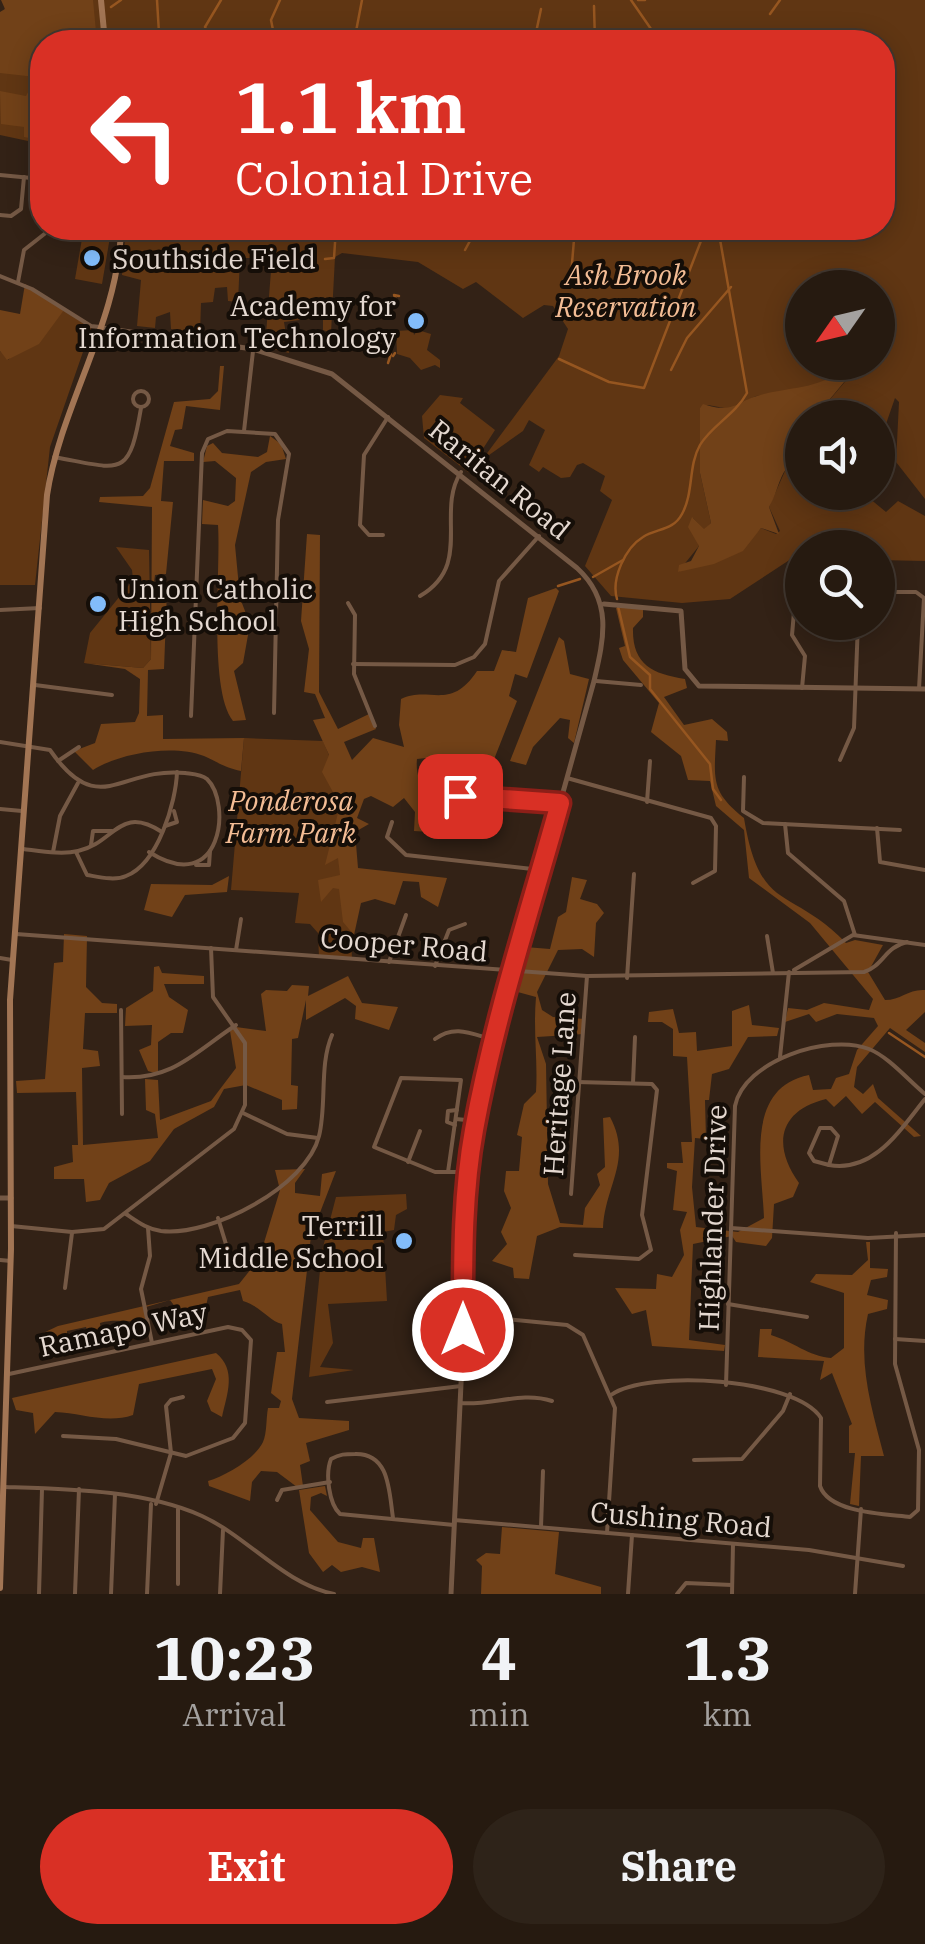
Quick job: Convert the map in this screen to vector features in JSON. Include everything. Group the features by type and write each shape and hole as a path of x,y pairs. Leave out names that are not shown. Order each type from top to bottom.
{"main road":[{"path":"101,0 104,30"},
{"path":"0,1588 9,1374 4,1358 11,1198 5,1135 12,960 27,811 40,608 54,457 116,275 120,240"}],"street":[{"path":"0,175 30,178"},
{"path":"0,215 11,216 20,209 24,177"},
{"path":"18,282 24,250 37,240"},
{"name":"Raritan Road","path":"0,276 18,282 91,326 254,349 325,370 539,536 587,577 603,604"},
{"path":"244,431 254,349"},
{"path":"54,457 109,464 125,462 134,450 141,408"},
{"path":"383,535 369,535 360,525 364,455 388,417"},
{"path":"191,716 203,448 218,432 244,431 275,434 290,454 278,520 274,713"},
{"path":"420,596 435,585 449,558 454,536 450,496 461,472"},
{"path":"353,664 454,665 472,660 485,644 499,581 539,536"},
{"path":"451,1594 461,1386 463,1224 476,1121 494,1040 594,681 604,630 603,604 681,610 685,670 695,684 922,689 924,598 916,592 895,592"},
{"path":"348,603 354,612 356,682 375,726"},
{"path":"0,610 40,608"},
{"path":"795,640 805,656 802,688"},
{"path":"840,760 854,728 857,640"},
{"path":"594,681 641,685"},
{"path":"35,686 112,694"},
{"path":"0,742 50,750 78,783 106,789 153,773 198,774 214,789 217,816 209,865 180,866 149,852"},
{"path":"58,761 79,747"},
{"path":"647,802 650,761"},
{"path":"76,852 86,875 118,878 134,872 173,811 177,772"},
{"path":"744,777 741,804 746,814 763,823 900,830"},
{"path":"567,778 714,820 715,871 693,884"},
{"path":"54,852 60,816 78,783"},
{"path":"460,796 560,803"},
{"path":"0,809 27,811"},
{"path":"23,849 76,852 130,821 145,821 163,829"},
{"path":"392,822 387,837 406,855 542,870"},
{"path":"785,824 788,853 844,901 855,935"},
{"path":"877,828 880,862 925,870"},
{"path":"91,845 96,829 113,831"},
{"path":"627,978 634,874"},
{"path":"389,962 406,914"},
{"path":"236,950 241,919"},
{"path":"435,966 449,930 465,924"},
{"name":"Cooper Road","path":"15,934 513,973 627,978 869,971 888,949 907,942"},
{"name":"Cooper Road","path":"789,972 855,935 925,945"},
{"path":"767,936 773,973"},
{"path":"885,939 888,949"},
{"path":"11,1226 72,1232 104,1228 234,1129 244,1113 245,1043 210,988 211,948"},
{"path":"0,958 12,960"},
{"path":"804,965 806,973"},
{"path":"780,1058 789,972"},
{"name":"Heritage Lane","path":"572,1194 587,976"},
{"path":"121,1010 122,1114"},
{"path":"122,1077 159,1077 236,1025"},
{"path":"436,1040 448,1030 494,1040"},
{"path":"126,1214 148,1228 173,1232 218,1218 291,1182 301,1173 319,1138 332,1035"},
{"path":"633,1083 635,1037"},
{"name":"Highlander Drive","path":"726,1385 738,1092 780,1058 801,1049 866,1048 925,1096"},
{"path":"470,1172 448,1172 408,1162 374,1147 401,1078 462,1080 457,1110 448,1112 447,1122 476,1121"},
{"path":"576,1255 640,1259 650,1250 642,1214 657,1090 652,1084 577,1082"},
{"path":"829,1165 838,1139 836,1131 825,1127 815,1133 808,1150 814,1161 829,1165 849,1166 874,1155 925,1096"},
{"path":"244,1113 287,1134 319,1138"},
{"path":"448,1172 455,1122"},
{"path":"408,1162 420,1131"},
{"path":"0,1198 11,1198"},
{"path":"218,1218 229,1254"},
{"path":"148,1228 150,1256 141,1289 152,1343"},
{"path":"730,1228 868,1238 896,1233 925,1234"},
{"path":"65,1288 72,1232"},
{"path":"612,1395 650,1380 766,1387 790,1394 811,1405 821,1418 823,1494 833,1502 910,1517 918,1510 920,1460 899,1392 896,1233"},
{"path":"0,1260 11,1260"},
{"path":"728,1304 807,1317"},
{"path":"463,1315 575,1328 585,1337 615,1408 607,1533"},
{"name":"Ramapo Way","path":"9,1374 233,1328 245,1333 252,1347 246,1423 240,1433 196,1454 171,1453"},
{"path":"895,1339 925,1341"},
{"path":"326,1402 461,1386"},
{"path":"694,1460 742,1458 783,1411 790,1394"},
{"path":"460,1403 481,1405 528,1396 552,1401"},
{"path":"148,1594 154,1504 171,1453 166,1406 171,1400 183,1398"},
{"path":"63,1436 116,1439 171,1453"},
{"path":"277,1500 282,1490 330,1482 328,1465 336,1456 372,1457 386,1475 393,1518"},
{"path":"541,1527 543,1471"},
{"name":"Cushing Road","path":"330,1482 338,1513 733,1544 903,1566"},
{"path":"4,1487 114,1494 202,1516 301,1581 334,1594"},
{"path":"39,1594 42,1488"},
{"path":"75,1594 78,1489"},
{"path":"111,1594 114,1494"},
{"path":"855,1594 861,1508"},
{"path":"178,1509 178,1584"},
{"path":"220,1594 222,1530"},
{"path":"628,1594 632,1535"},
{"path":"732,1594 733,1544"},
{"path":"677,1594 688,1583 732,1585"}],"green space":[{"name":"Ash Brook Reservation","path":"6,0 925,0 925,499 896,462 899,402 895,398 829,400 846,380 895,380 895,270 785,270 785,380 829,380 806,389 756,396 729,409 708,405 700,408 700,473 711,523 704,530 693,518 699,546 678,572 752,537 761,528 776,534 780,531 769,507 785,471 785,510 886,512 895,510 898,501 925,516 925,561 895,560 895,530 785,530 785,563 730,599 682,603 611,596 585,566 612,500 600,491 605,476 583,463 577,465 570,477 561,478 543,467 539,472 529,465 545,430 529,420 523,431 482,460 559,356 568,329 553,306 544,305 523,318 476,282 463,289 418,262 342,253 335,257 331,333 323,330 323,306 304,304 300,320 284,322 289,353 265,347 272,258 240,258 238,302 228,301 227,287 215,288 213,302 201,303 200,333 171,329 170,312 156,317 155,328 137,326 141,280 122,275 125,240 895,240 895,30 30,30 30,141 0,135 0,40"},
{"name":"Southside Field","path":"82,240 109,240 102,284 75,279"},
{"path":"64,310 92,326 50,447 35,585 0,585 0,351 8,360"},
{"path":"413,330 414,335 418,330 431,334 427,350 440,360 440,368 435,365 421,370 410,358 397,354 396,331"},
{"path":"440,395 463,398 460,403 495,430 468,472 424,438 422,416"},
{"path":"116,547 149,550 151,659 143,668 84,663 90,633 133,580 132,570"},
{"name":"Ponderosa Farm Park","path":"244,738 323,741 347,798 352,960 319,957 318,933 310,924 295,923 299,893 231,890"},
{"path":"406,1194 407,1209 396,1215 394,1230 383,1232 387,1301 328,1304 333,1343 320,1367 354,1370 309,1377 322,1251 336,1197"}],"shaded area":[{"path":"1,0 93,0 96,30 30,30 30,76 0,73 0,12 5,9"},
{"path":"30,88 30,138 24,137 24,127 1,124 0,91 26,96"},
{"path":"25,284 64,310 39,344 7,360 0,351 0,310 20,314"},
{"path":"220,366 224,366 220,410 186,406 182,429 175,430 170,446 194,453 194,461 164,461 161,501 173,502 166,574 155,575 153,590 167,590 164,669 148,670 147,716 163,715 163,739 244,738 241,771 204,756 177,751 132,755 93,770 74,751 95,743 101,724 135,722 140,679 125,669 84,663 143,668 151,659 152,507 99,502 100,497 143,496 150,488 174,402 210,399 218,391"},
{"path":"846,380 829,400 785,400 785,472 769,507 779,534 761,528 743,551 714,564 678,572 679,565 691,561 699,546 688,527 692,517 704,529 711,523 700,473 700,408 703,404 729,407 764,394"},
{"path":"270,436 281,444 286,459 266,462 251,472 235,545 240,598 250,624 243,663 234,671 246,720 233,721 225,705 218,657 218,525 202,524 203,500 228,506 235,501 236,478 215,461 203,462 207,446 213,443 222,453 258,457 267,452"},
{"path":"307,534 320,535 319,692 338,729 369,714 376,729 344,742 352,760 373,738 404,747 399,725 401,699 458,691 477,671 494,671 502,650 516,652 528,598 556,588 559,591 527,678 515,674 509,696 517,701 491,767 450,762 446,756 417,759 430,811 430,832 414,831 415,812 404,798 393,807 371,796 364,799 357,818 369,824 355,832 358,868 447,878 438,907 421,897 419,882 403,881 395,905 375,899 361,903 354,935 343,922 339,889 333,888 321,902 318,880 340,875 338,858 325,865 340,805 322,772 329,755 313,720 325,718 315,694 304,692 309,649 301,621"},
{"path":"616,608 643,608 643,617 633,628 640,659 663,674 685,679 687,688 664,697 684,725 712,719 727,732 728,741 716,740 717,784 725,800 744,818 751,849 769,885 846,943 855,940 883,945 868,972 885,1000 925,990 925,1012 906,1030 925,1043 925,1052 890,1028 857,1067 854,1087 863,1094 873,1084 878,1098 921,1136 914,1137 875,1102 862,1114 846,1096 834,1107 826,1099 810,1105 797,1112 784,1132 785,1156 799,1183 793,1197 774,1204 772,1238 766,1246 736,1242 732,1236 693,1244 689,1340 725,1345 724,1351 652,1346 646,1310 632,1314 615,1288 656,1289 657,1274 672,1277 684,1255 680,1230 687,1212 673,1210 677,1171 667,1168 667,1163 683,1163 681,1142 692,1142 687,1057 673,1056 673,1029 662,1022 648,1022 649,1012 673,1009 679,1033 696,1032 697,1051 732,1046 732,1011 749,1005 752,1025 779,1028 777,1036 748,1037 729,1069 712,1074 709,1100 705,1100 706,1139 695,1138 692,1187 696,1227 738,1232 764,1218 761,1132 774,1096 788,1083 809,1075 813,1090 831,1089 836,1078 849,1074 857,1050 878,1026 874,1018 837,1014 816,1022 809,1014 785,1022 788,1008 807,1010 824,1003 869,1010 873,999 810,923 749,878 744,830 716,806 710,781 688,780 681,756 651,732 659,703 623,660 619,648 625,646"},
{"path":"559,637 564,641 570,674 589,679 574,743 568,738 570,720 560,718 533,747 526,765 510,761"},
{"path":"229,876 227,892 185,895 172,917 144,910 151,884 212,885"},
{"path":"572,877 587,880 580,899 597,904 604,913 596,923 594,957 582,949 558,950 537,992 542,1010 553,1017 585,1019 584,1034 537,1037 546,1064 548,1184 560,1223 583,1225 585,1208 600,1185 597,1174 605,1167 603,1118 610,1117 616,1132 618,1160 603,1228 560,1227 537,1236 529,1279 514,1278 513,1268 492,1261 507,1244 501,1232 511,1208 504,1191 506,1171 519,1171 522,1137 517,1135 524,1104 536,1092 536,997 514,991 525,947 550,949 558,917 566,912"},
{"path":"64,934 87,936 86,987 102,1003 117,1004 117,1013 85,1013 83,1049 98,1051 100,1066 82,1068 83,1145 158,1138 155,1114 146,1110 145,1079 158,1080 160,1120 211,1101 236,1068 230,1031 236,1027 266,1031 261,994 266,990 309,986 308,996 348,976 362,1003 398,1007 389,1030 355,1019 356,1006 345,998 306,1020 306,1000 298,1038 292,1039 291,1085 298,1086 297,1109 282,1110 282,1100 246,1085 224,1089 214,1107 174,1129 150,1161 109,1183 100,1200 86,1202 84,1179 54,1179 54,1167 73,1162 72,1145 78,1145 76,1092 17,1093 16,1081 45,1079 54,963 63,962"},
{"path":"159,966 162,973 204,976 204,984 164,984 169,997 188,1010 183,1033 171,1033 158,1042 158,1074 148,1071 139,1050 151,1045 152,1025 125,1026 126,1008 153,991 154,967"},
{"path":"305,1169 295,1183 295,1193 320,1196 322,1174 336,1171 311,1236 292,1399 299,1418 349,1421 349,1430 306,1443 310,1461 300,1465 303,1486 297,1487 277,1472 261,1471 252,1482 250,1501 209,1486 208,1481 239,1466 263,1442 268,1408 279,1408 281,1401 271,1393 277,1352 285,1352 282,1324 243,1301 240,1290 208,1297 206,1306 179,1312 170,1300 239,1284 259,1259 280,1190 275,1170"},
{"path":"866,1242 870,1242 870,1268 888,1269 887,1277 871,1280 867,1295 888,1300 887,1309 868,1314 864,1350 867,1386 884,1456 861,1456 859,1506 850,1504 855,1453 849,1453 852,1424 832,1373 820,1380 824,1361 758,1357 760,1329 772,1329 771,1335 823,1357 831,1358 844,1348 844,1293 810,1282 816,1274 852,1275 868,1260"},
{"path":"170,1300 146,1307 149,1319 100,1323 101,1331 88,1334 86,1327 67,1331 67,1339 42,1344 39,1335 58,1326"},
{"path":"216,1353 228,1375 222,1417 211,1411 207,1401 216,1379 212,1369 139,1384 133,1415 104,1418 55,1412 35,1434 33,1413 16,1410 12,1398"},
{"path":"325,1486 327,1496 321,1493 311,1497 310,1510 338,1542 361,1548 363,1538 374,1538 380,1572 362,1567 341,1572 332,1565 323,1572 309,1553 299,1490"},
{"path":"502,1527 559,1532 555,1574 601,1587 601,1594 481,1594 482,1566 476,1560 486,1553 500,1554"}],"waterway":[{"path":"111,7 121,0"},
{"path":"157,0 159,30"},
{"path":"206,30 221,0"},
{"path":"273,30 271,20 280,0"},
{"path":"356,30 362,0"},
{"path":"631,0 652,30"},
{"path":"638,0 645,0"},
{"path":"770,14 780,0"},
{"path":"594,6 595,30"},
{"path":"537,30 541,9"},
{"path":"325,259 334,258 335,240"},
{"path":"465,250 470,240"},
{"path":"571,275 574,240"},
{"path":"559,359 609,382 644,388 701,240"},
{"path":"617,599 616,582 625,556 643,537 678,520 686,506 700,445 747,393 720,240"},
{"path":"671,370 687,338 731,287"},
{"path":"397,302 394,295 399,296"},
{"path":"388,363 391,354"},
{"path":"593,577 623,560"},
{"path":"558,586 580,579"},
{"path":"618,606 630,657 650,675 650,689 710,764 713,789 721,800"},
{"path":"889,1033 925,1057"}],"place":[{"name":"Southside Field","path":"92,258"},
{"name":"Academy for Information Technology","path":"416,321"},
{"name":"Union Catholic High School","path":"98,604"},
{"name":"Terrill Middle School","path":"404,1241"}],"route":[{"path":"460,796 560,803 494,1040 474,1133 463,1224 463,1330"}]}
